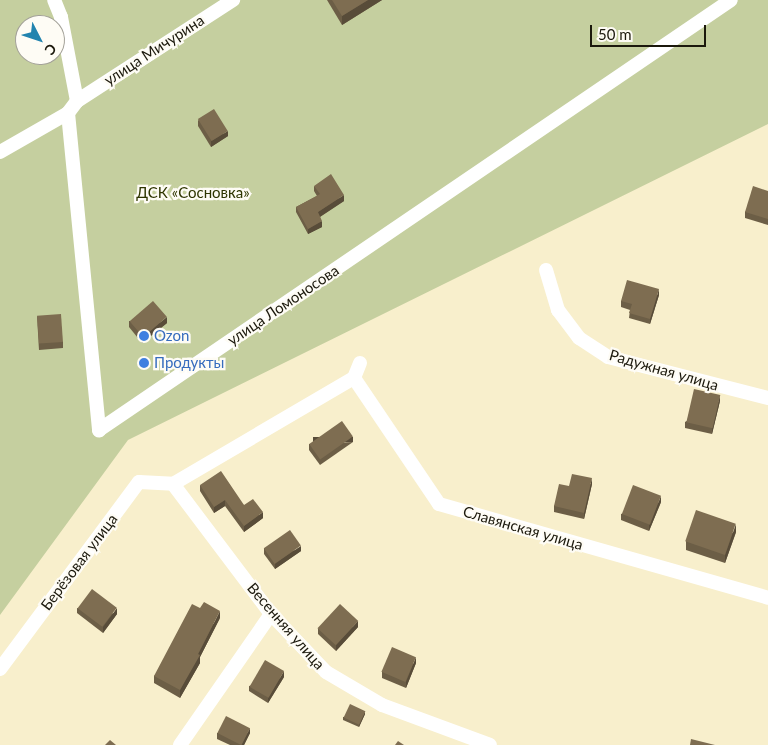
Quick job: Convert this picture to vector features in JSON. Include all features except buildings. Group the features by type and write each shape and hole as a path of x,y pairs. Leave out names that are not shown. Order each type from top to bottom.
{"street":[{"path":"0,152 68,113 77,101 61,17 54,0"},
{"name":"улица Мичурина","path":"77,101 232,0"},
{"name":"улица Ломоносова","path":"68,113 99,430 731,0"},
{"name":"Радужная улица","path":"546,270 558,310 580,338 608,357 768,398"},
{"path":"173,484 354,378 360,363"},
{"name":"Славянская улица","path":"354,378 439,504 768,598"},
{"name":"Берёзовая улица","path":"0,669 139,482 173,484"},
{"name":"Весенняя улица","path":"173,484 271,614 326,672 382,705 485,744"},
{"path":"180,745 271,614"}],"green space":[{"name":"ДСК «Сосновка»","path":"0,0 768,0 768,124 128,440 0,615"}],"place":[{"name":"Ozon","path":"144,336"},
{"name":"Продукты","path":"144,363"}]}
